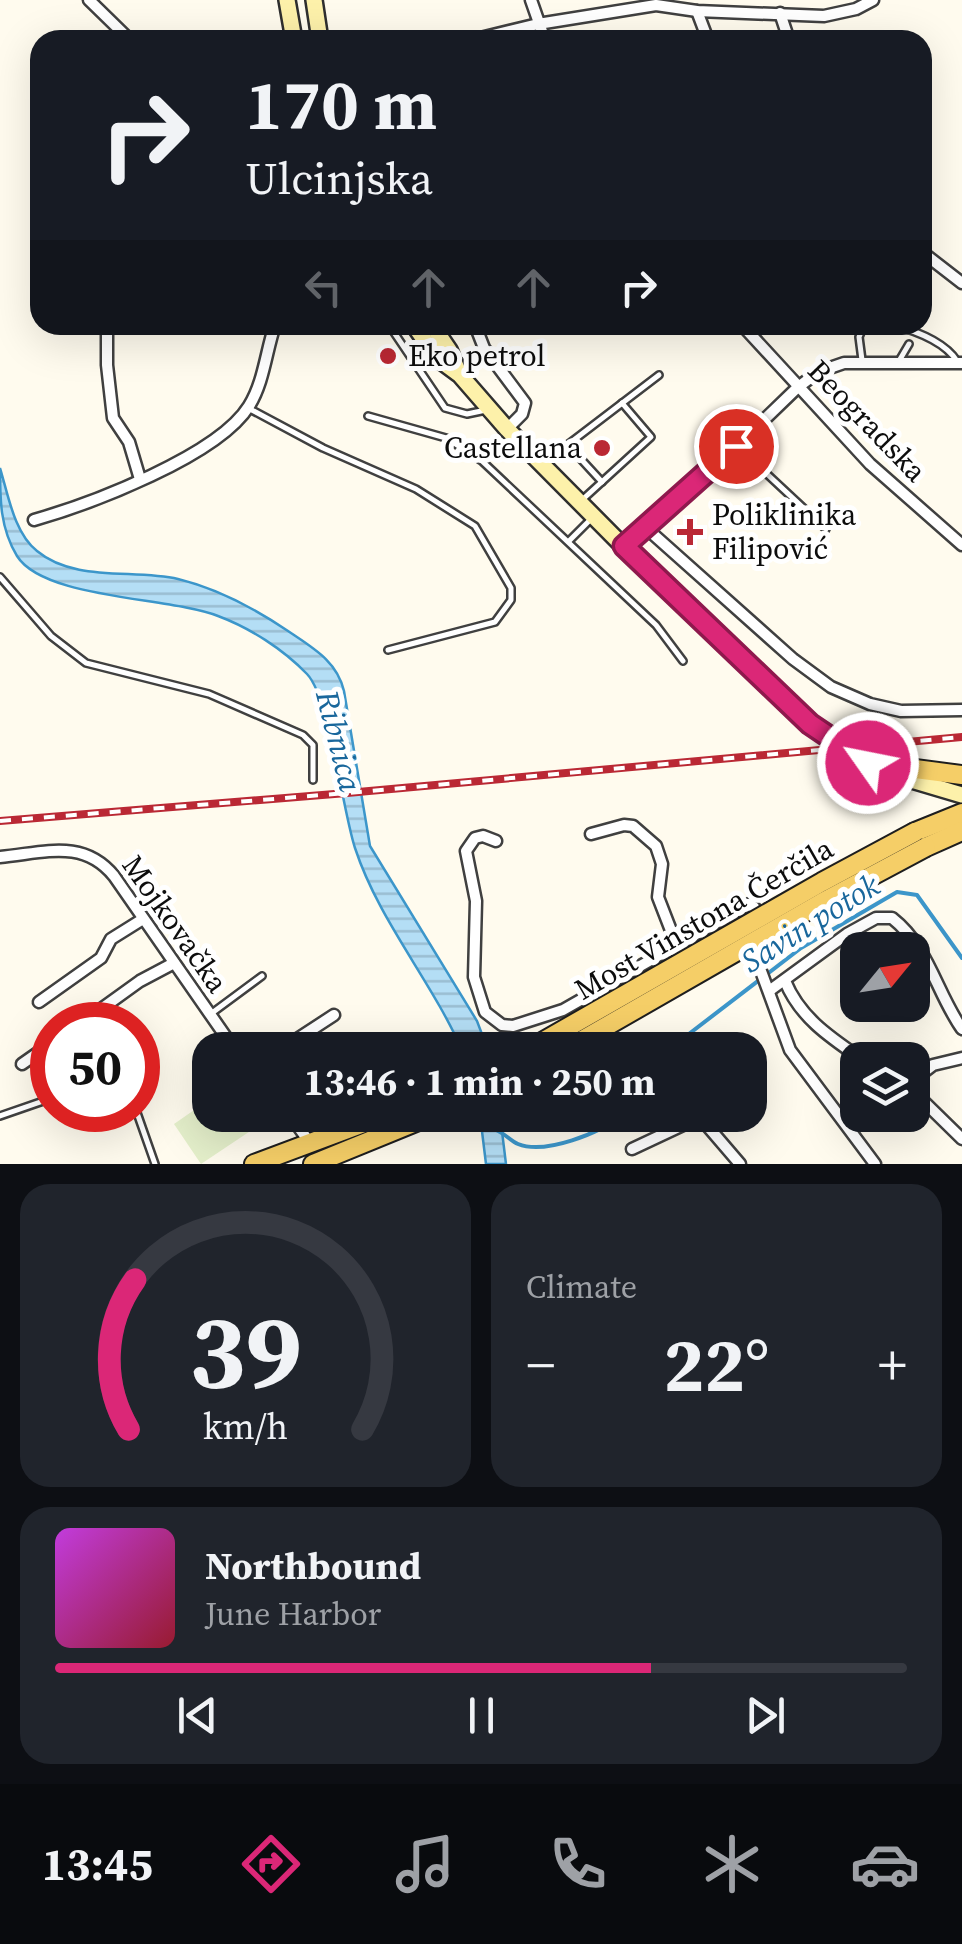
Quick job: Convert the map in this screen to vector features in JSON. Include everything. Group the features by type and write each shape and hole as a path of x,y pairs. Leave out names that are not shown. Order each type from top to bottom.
{"main road":[{"path":"287,0 292,30"},
{"path":"314,0 318,30"},
{"path":"421,335 437,358 460,375 624,546 810,724 868,763 961,813"},
{"path":"439,335 460,375"},
{"path":"868,763 962,775"},
{"name":"Most Vinstona Čerčila","path":"597,1032 821,903 961,813"},
{"name":"Most Vinstona Čerčila","path":"560,1032 822,882 921,840"},
{"path":"254,1164 341,1132"},
{"path":"313,1164 393,1132"}],"street":[{"path":"89,0 120,30"},
{"path":"531,0 541,30"},
{"path":"513,30 656,5 698,11 824,16 873,0"},
{"path":"698,11 705,30"},
{"path":"780,13 786,30"},
{"path":"932,260 962,284"},
{"path":"108,335 113,418 129,442 140,479"},
{"path":"34,520 80,506 196,451 248,408 272,335"},
{"path":"479,335 484,348 525,402 522,414 508,428"},
{"name":"Beogradska","path":"751,335 884,476 962,545"},
{"path":"624,546 798,388 829,367 862,363 960,364"},
{"path":"646,527 793,660 830,687 902,712 962,710"},
{"path":"592,834 632,826 656,846 662,864 658,897 677,946"},
{"path":"496,841 483,836 475,838 466,852 476,902 474,977 480,1003 493,1021 512,1026 563,1010 752,905 758,963 798,1064 875,1164"},
{"name":"Mojkovačka","path":"0,857 64,850 92,855 114,876 222,1032"},
{"path":"38,1002 101,958 112,940 143,918"},
{"path":"768,986 785,981 801,965 876,918 892,918 930,964 962,1029"},
{"path":"111,1002 174,963"},
{"path":"785,981 804,1015 840,1042"},
{"path":"308,1032 334,1015"},
{"path":"22,1064 30,1058"},
{"path":"930,1067 962,1058"},
{"path":"930,1108 962,1139"},
{"path":"302,1132 310,1144"},
{"path":"632,1149 666,1132"},
{"path":"712,1132 740,1164"}],"lane":[{"path":"397,335 446,408 467,414 489,409"},
{"path":"860,335 862,363"},
{"path":"922,335 944,347 960,364"},
{"path":"900,364 908,344"},
{"path":"542,464 659,375"},
{"path":"580,502 651,438 622,403"},
{"path":"248,408 323,448 416,489 475,526 511,588 511,600 495,622 388,650"},
{"path":"368,416 446,438 482,461 656,625 683,661"},
{"path":"568,445 602,482"},
{"path":"736,446 826,530"},
{"path":"569,541 594,516"},
{"path":"0,577 51,636 86,663 209,694 304,734 312,746 313,780"},
{"path":"209,1015 262,976"},
{"path":"0,1116 30,1106"},
{"path":"144,1132 157,1164"}],"green space":[{"path":"192,1112 192,1132 249,1132 201,1164 174,1124"}],"water":[{"name":"Ribnica","path":"0,468 23,534 52,561 86,571 161,576 208,588 262,615 330,663 344,691 370,846 481,1032 453,1032 377,901 355,848 329,729 307,674 266,640 218,616 80,589 31,570 17,556 7,535"},
{"path":"482,1132 502,1132 506,1164 486,1164"}],"waterway":[{"name":"Savin potok","path":"691,1032 801,948 897,892 917,895 962,958"},
{"name":"Savin potok","path":"500,1132 529,1147 557,1144 593,1132"}],"railway":[{"path":"0,821 962,737"}],"place":[{"name":"Eko petrol","path":"388,356"},
{"name":"Castellana","path":"602,448"},
{"name":"Poliklinika Filipović","path":"690,532"}],"route":[{"path":"736,446 624,546 810,724 868,763"}]}
